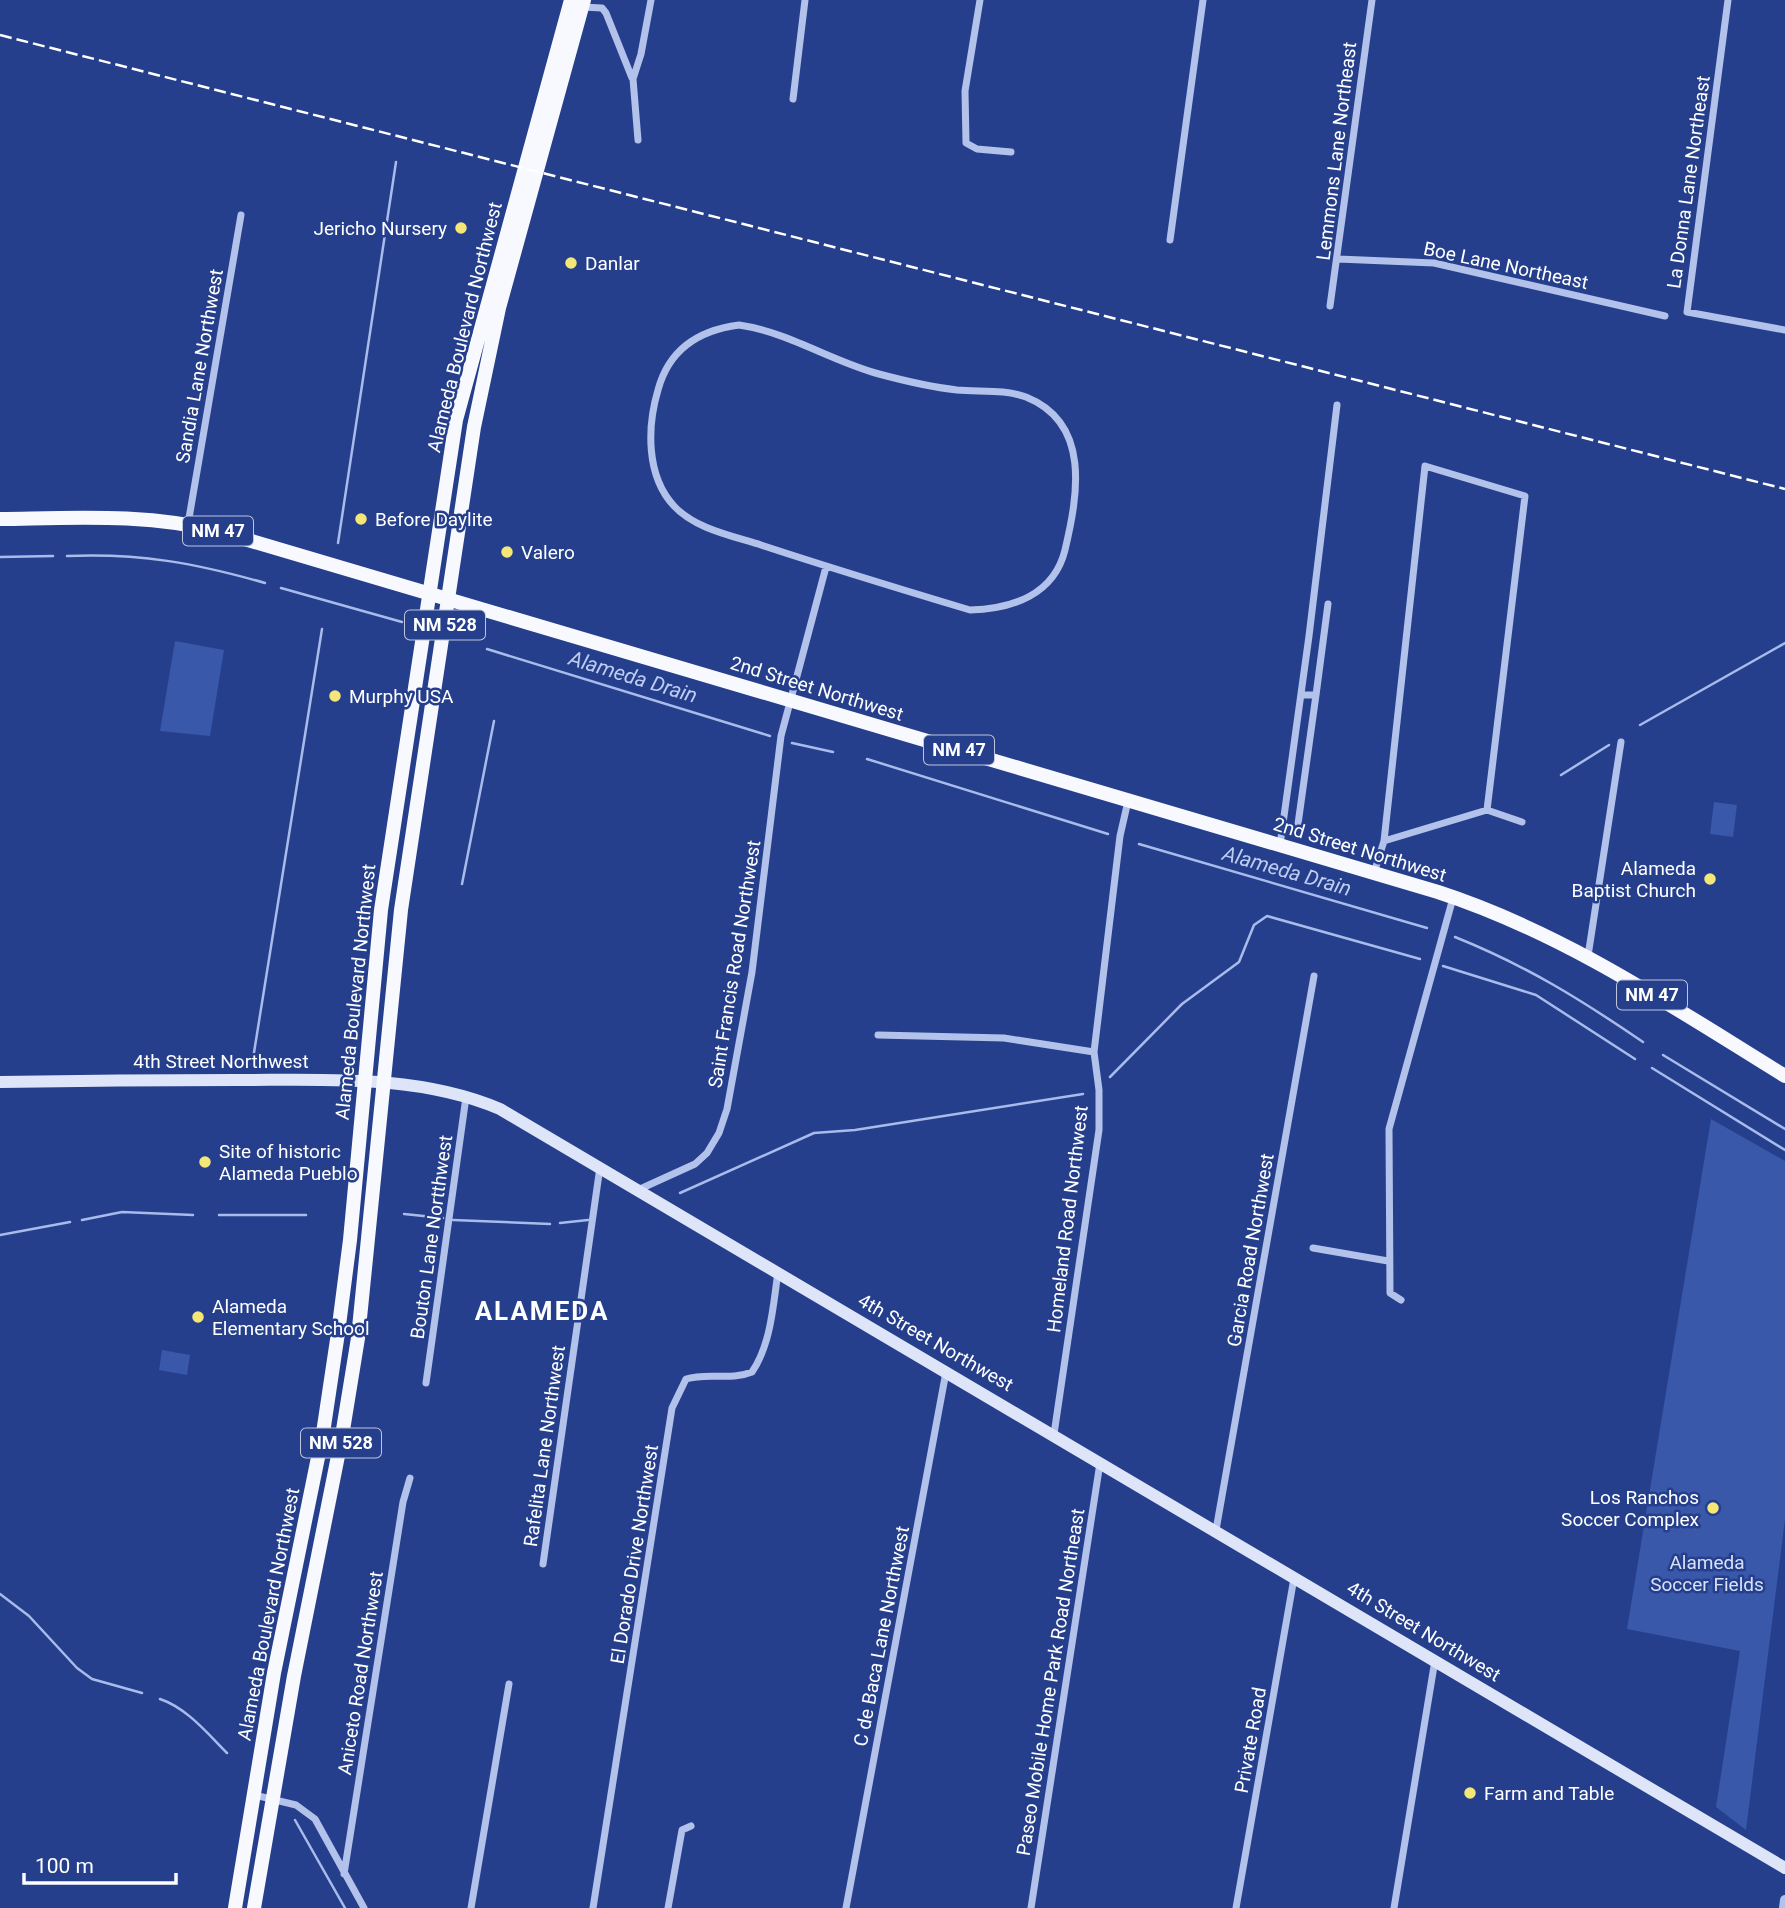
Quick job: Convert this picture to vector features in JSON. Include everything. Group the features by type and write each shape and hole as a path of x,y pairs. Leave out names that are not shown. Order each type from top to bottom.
{"main road":[{"name":"NM 528","path":"530,170 579,2"},
{"name":"Alameda Boulevard Northwest","path":"235,1908 274,1673 323,1433 350,1240 381,909 456,420 530,170"},
{"name":"Alameda Boulevard Northwest","path":"254,1908 271,1799 348,1398 369,1244 382,1083 401,910 474,427 530,170"},
{"name":"2nd Street Northwest","path":"0,519 131,518 188,524 790,699 1453,897 1483,907 1588,956 1785,1076"},
{"name":"4th Street Northwest","path":"0,1082 363,1082 466,1096 500,1108 1101,1460 1785,1868"}],"street":[{"path":"633,79 641,54 651,0"},
{"path":"793,99 805,0"},
{"path":"980,0 965,91 966,143 977,149 1011,152"},
{"path":"1170,240 1203,0"},
{"name":"Lemmons Lane Northeast","path":"1330,306 1371,0"},
{"name":"La Donna Lane Northeast","path":"1728,0 1687,312 1785,330"},
{"path":"579,2 602,8 606,13 633,79 638,140"},
{"name":"Sandia Lane Northwest","path":"188,524 241,215"},
{"name":"Boe Lane Northeast","path":"1338,259 1434,263 1665,316"},
{"path":"739,325 768,329 841,362 877,373 924,385 999,391 1026,397 1060,420 1071,443 1075,468 1073,514 1062,563 1048,584 1026,600 997,609 970,610 826,567 695,522 675,507 661,487 652,462 651,432 658,389 670,364 684,346 702,333 739,325"},
{"path":"1280,846 1337,405"},
{"path":"1374,874 1384,841 1425,466 1525,496 1487,810"},
{"name":"Saint Francis Road Northwest","path":"640,1189 695,1164 707,1153 719,1133 727,1110 752,972 781,736 826,567"},
{"path":"1298,824 1328,604"},
{"path":"1301,695 1315,695"},
{"path":"1588,956 1621,742"},
{"name":"Homeland Road Northwest","path":"1054,1434 1099,1130 1099,1090 1094,1052 1120,836 1128,800"},
{"path":"1384,841 1487,810 1522,822"},
{"path":"1401,1300 1390,1293 1389,1129 1453,897"},
{"name":"Garcia Road Northwest","path":"1216,1531 1314,976"},
{"path":"878,1035 1004,1038 1094,1052"},
{"name":"Bouton Lane Nortthwest","path":"426,1383 466,1096"},
{"name":"Rafelita Lane Northwest","path":"543,1564 600,1166"},
{"path":"1313,1248 1388,1262"},
{"name":"El Dorado Drive Northwest","path":"593,1908 672,1408 686,1379 701,1374 731,1377 752,1372 760,1360 769,1330 778,1272"},
{"name":"C de Baca Lane Northwest","path":"846,1908 946,1371"},
{"name":"Paseo Mobile Home Park Road Northeast","path":"1031,1908 1101,1460"},
{"name":"Aniceto Road Northwest","path":"344,1874 403,1502 410,1478"},
{"name":"Private Road","path":"1236,1908 1294,1577"},
{"path":"1394,1908 1435,1659"},
{"path":"471,1908 509,1684"},
{"path":"254,1795 296,1805 315,1819 364,1908"},
{"path":"668,1908 682,1830 691,1826"},
{"path":"1784,1908 1785,1900"}],"green space":[{"path":"175,641 224,650 210,736 160,731"},
{"path":"1714,802 1737,805 1733,837 1710,834"},
{"name":"Alameda Soccer Fields","path":"1711,1119 1785,1161 1785,1519 1746,1830 1716,1807 1740,1651 1627,1629"},
{"path":"162,1350 190,1355 187,1375 159,1370"}],"waterway":[{"path":"338,543 396,162"},
{"name":"Alameda Drain","path":"0,557 53,556"},
{"name":"Alameda Drain","path":"67,556 119,556 167,561 265,583"},
{"name":"Alameda Drain","path":"281,588 402,622"},
{"path":"252,1065 322,629"},
{"path":"1640,725 1785,643"},
{"name":"Alameda Drain","path":"487,649 770,736"},
{"path":"462,884 494,721"},
{"path":"792,743 833,752"},
{"path":"1561,775 1609,745"},
{"name":"Alameda Drain","path":"867,759 1108,834"},
{"name":"Alameda Drain","path":"1139,844 1427,928"},
{"path":"1110,1077 1182,1004 1239,962 1254,925 1267,916 1420,959"},
{"name":"Alameda Drain","path":"1455,937 1552,984 1643,1042"},
{"path":"1443,966 1536,995 1635,1059"},
{"name":"Alameda Drain","path":"1663,1055 1785,1129"},
{"path":"1652,1068 1785,1150"},
{"path":"680,1193 814,1133 855,1130 1083,1094"},
{"path":"82,1220 122,1212 193,1215"},
{"path":"404,1214 443,1218"},
{"path":"219,1215 306,1215"},
{"path":"453,1220 550,1224"},
{"path":"560,1223 588,1220"},
{"path":"0,1235 70,1222"},
{"path":"0,1594 29,1616 77,1668 92,1679 142,1693"},
{"path":"160,1699 188,1715 227,1753"},
{"path":"295,1820 345,1908"}],"railway":[{"path":"0,35 1785,489"}],"place":[{"name":"Jericho Nursery","path":"461,228"},
{"name":"Danlar","path":"571,263"},
{"name":"Before Daylite","path":"361,519"},
{"name":"Valero","path":"507,552"},
{"name":"Murphy USA","path":"335,696"},
{"name":"Alameda Baptist Church","path":"1710,879"},
{"name":"Site of historic Alameda Pueblo","path":"205,1162"},
{"name":"Alameda Elementary School","path":"198,1317"},
{"name":"Los Ranchos Soccer Complex","path":"1713,1508"},
{"name":"Farm and Table","path":"1470,1793"}],"district":[{"name":"ALAMEDA","path":"542,1311"}]}
